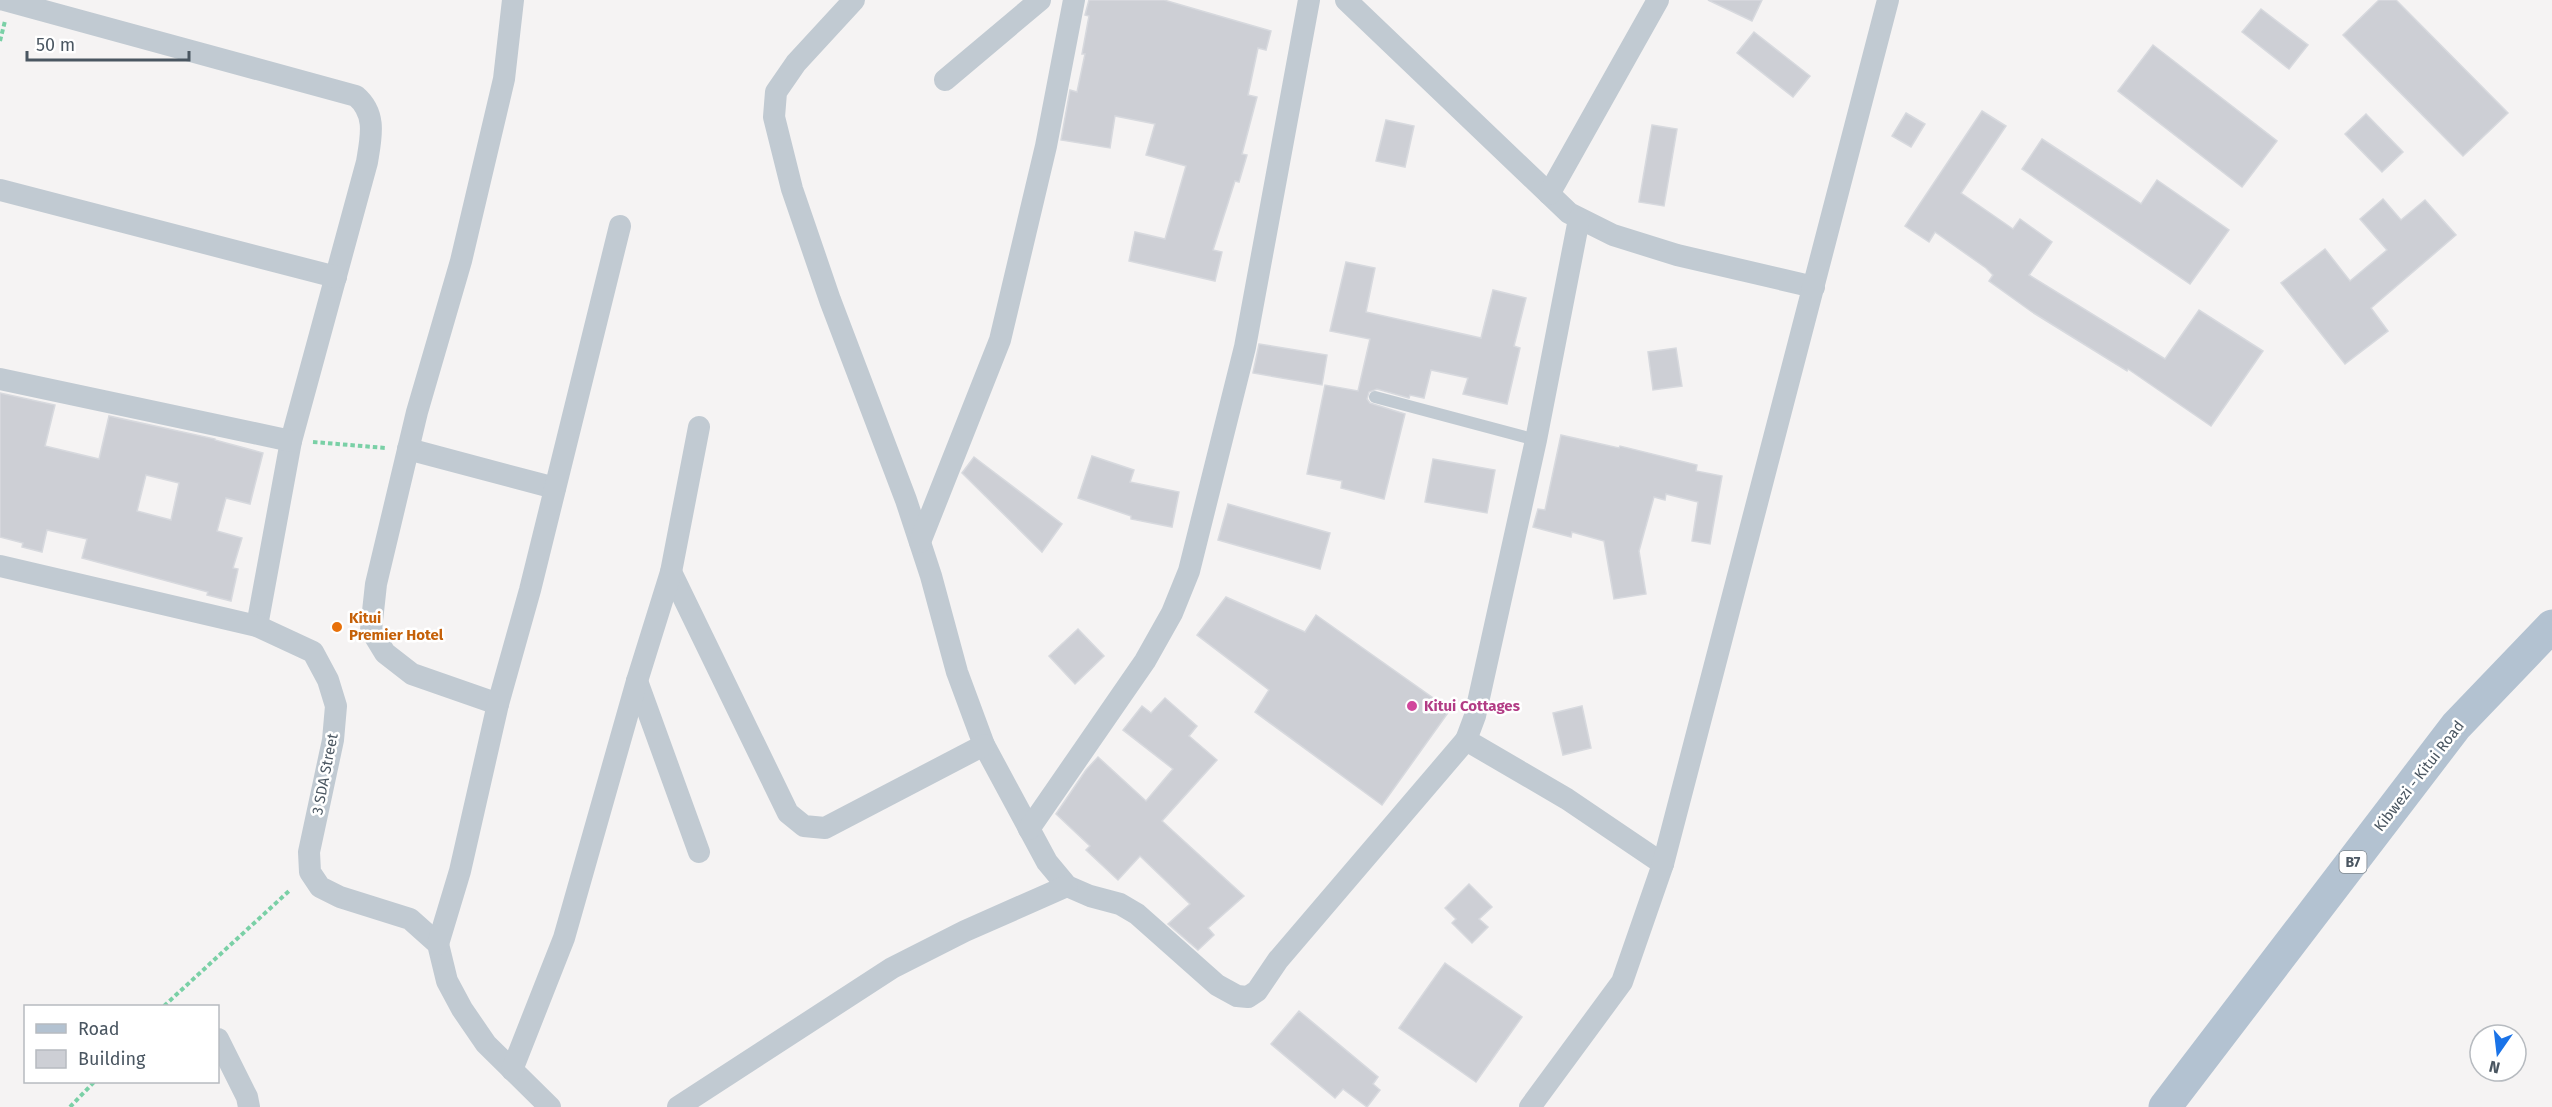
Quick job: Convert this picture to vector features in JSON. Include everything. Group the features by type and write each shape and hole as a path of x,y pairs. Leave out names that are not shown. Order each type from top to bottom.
{"main road":[{"name":"Kibwezi - Kitui Road","path":"2166,1107 2457,726 2552,626"}],"street":[{"path":"4,0 356,96 366,105 371,116 372,132 364,172 291,441 257,626"},
{"path":"498,704 412,674 385,653 371,630 376,584 408,449 461,261 504,79 513,0"},
{"path":"854,0 796,63 776,92 774,117 792,189 830,300 920,542 957,672 984,744 1047,862 1067,886 1090,897 1120,904 1137,914 1217,985 1237,996 1248,997 1257,991 1278,960 1466,740 1475,716 1536,440 1579,219"},
{"path":"945,80 1040,0"},
{"path":"920,542 1000,340 1046,146 1074,0"},
{"path":"1029,829 1146,661 1172,613 1189,572 1245,347 1309,0"},
{"path":"1346,0 1569,213 1614,235 1677,255 1814,287"},
{"path":"1548,194 1658,0"},
{"path":"1530,1107 1622,982 1663,864 1888,0"},
{"path":"0,190 336,277"},
{"path":"550,1107 486,1044 462,1009 447,981 438,944 460,871 498,704 530,590 620,226"},
{"path":"0,379 291,441"},
{"path":"512,1070 564,938 637,681 671,573 699,428"},
{"path":"408,449 555,488"},
{"name":"3 SDA Street","path":"0,566 257,626 313,652 328,680 336,706 331,751 309,852 310,872 320,887 340,897 410,919 438,944"},
{"path":"671,573 788,813 804,826 825,828 984,744"},
{"path":"637,681 699,852"},
{"path":"1466,740 1567,799 1663,864"},
{"path":"678,1107 892,968 965,931 1067,886"},
{"path":"219,1042 247,1097 249,1107"}],"lane":[{"path":"1375,397 1536,440"}],"path":[{"path":"291,441 408,449"},
{"path":"165,1005 289,891"},
{"path":"70,1107 93,1083"}],"building":[{"path":"1089,0 1164,0 1271,31 1266,50 1258,48 1248,95 1257,97 1242,154 1247,155 1239,182 1235,181 1213,250 1222,252 1215,281 1129,261 1135,232 1165,239 1186,166 1146,155 1155,124 1115,116 1110,148 1061,140 1070,90 1077,92 1085,54 1082,54 1089,16 1085,15"},
{"path":"1708,0 1762,0 1752,21"},
{"path":"2379,0 2396,0 2508,113 2463,156 2343,35"},
{"path":"2261,9 2308,45 2289,69 2242,32"},
{"path":"1754,32 1810,76 1793,97 1737,53"},
{"path":"2153,45 2277,141 2242,187 2118,91"},
{"path":"1982,111 2006,126 1961,193 2013,229 2020,219 2052,242 2029,275 2165,359 2199,310 2263,351 2211,426 2128,369 2127,371 2032,312 1989,281 1993,275 1986,268 1935,232 1929,242 1905,226"},
{"path":"1906,113 1925,124 1911,147 1892,136"},
{"path":"2366,114 2403,152 2382,172 2345,134"},
{"path":"1386,120 1414,126 1405,167 1376,161"},
{"path":"1652,125 1677,129 1664,206 1639,202"},
{"path":"2042,139 2141,204 2157,180 2229,230 2190,284 2022,169"},
{"path":"2383,199 2401,220 2425,200 2456,235 2371,308 2388,331 2345,364 2281,283 2325,249 2350,281 2387,250 2360,219"},
{"path":"1346,262 1375,268 1366,312 1481,338 1493,290 1526,298 1514,346 1520,348 1507,404 1463,394 1468,378 1431,370 1424,398 1410,395 1409,398 1377,389 1369,392 1367,399 1370,403 1405,414 1384,499 1341,488 1342,481 1307,474 1325,385 1358,391 1370,339 1330,331"},
{"path":"1259,344 1327,355 1322,385 1253,373"},
{"path":"1676,348 1682,386 1653,390 1648,352"},
{"path":"0,393 55,405 45,446 99,459 109,416 215,439 263,453 250,504 226,498 217,531 242,538 233,568 238,569 231,601 207,595 208,592 82,558 87,539 47,530 42,552 22,547 23,543 0,537","holes":["146,475 179,483 171,520 137,511"]},
{"path":"1561,435 1619,448 1620,446 1697,465 1696,471 1722,476 1710,544 1692,541 1698,502 1666,494 1665,500 1654,497 1639,551 1646,594 1614,599 1604,541 1572,532 1571,537 1533,527 1538,509 1545,510"},
{"path":"1092,456 1134,470 1130,482 1179,492 1172,527 1131,519 1131,516 1078,498"},
{"path":"974,457 1062,524 1042,552 962,473"},
{"path":"1433,459 1495,470 1487,513 1425,502"},
{"path":"1228,504 1330,533 1320,569 1218,540"},
{"name":"Kitui Cottages","path":"1226,597 1305,632 1316,615 1450,710 1382,805 1255,712 1269,690 1197,635"},
{"path":"1078,629 1104,656 1075,684 1049,656"},
{"path":"1165,698 1197,726 1189,736 1217,760 1162,821 1244,896 1208,928 1214,935 1198,950 1168,924 1190,904 1140,856 1118,880 1086,850 1090,846 1056,814 1086,770 1098,757 1146,801 1173,769 1123,730 1142,706 1151,713"},
{"path":"1582,706 1591,748 1563,755 1553,713"},
{"path":"1469,884 1492,907 1479,919 1488,927 1472,943 1452,923 1456,919 1445,908"},
{"path":"1445,963 1522,1017 1476,1082 1399,1028"},
{"path":"1299,1011 1378,1077 1373,1084 1380,1090 1367,1107 1343,1089 1335,1098 1271,1044"}],"place":[{"name":"Kitui Premier Hotel","path":"337,627"},
{"name":"Kitui Cottages","path":"1412,706"}]}
